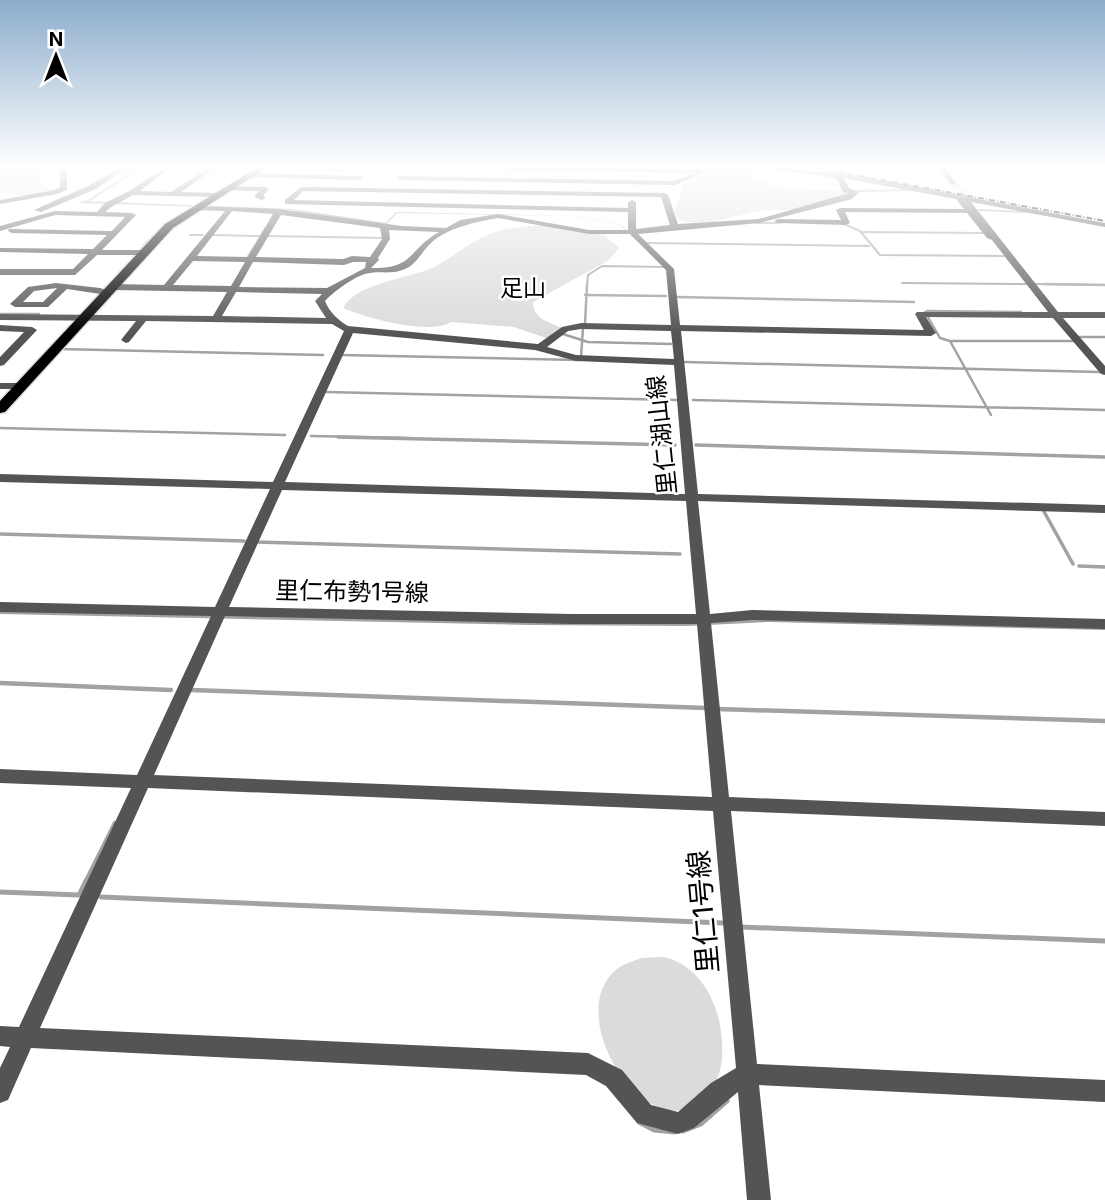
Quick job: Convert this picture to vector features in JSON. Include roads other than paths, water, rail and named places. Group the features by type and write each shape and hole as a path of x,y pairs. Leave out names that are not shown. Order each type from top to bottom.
{"main road":[{"path":"1,407 142,253 175,222"}],"street":[{"path":"0,230 26,222"},
{"path":"0,272 75,272 125,222"},
{"path":"166,288 219,222"},
{"path":"216,319 236,289 272,222"},
{"path":"363,222 384,226 424,227 447,232"},
{"path":"366,270 392,271 405,265 418,256 426,243 463,222"},
{"path":"532,222 589,232 632,232 745,222"},
{"path":"632,222 632,232 670,269 679,362"},
{"path":"674,222 676,227"},
{"path":"802,222 846,222"},
{"path":"979,222 995,238"},
{"path":"982,222 1105,372"},
{"path":"334,321 320,303 329,291 366,270 386,239 384,226"},
{"path":"0,230 114,233"},
{"path":"0,250 142,253"},
{"path":"190,258 344,262 352,259 374,260"},
{"path":"0,283 11,272"},
{"path":"64,287 46,306 15,304 32,288 64,287 110,289 166,288 329,291"},
{"path":"539,348 565,329 581,326 931,333 920,314 1105,315"},
{"path":"0,317 334,321"},
{"path":"126,340 143,318"},
{"name":"里仁湖山線","path":"334,321 349,330 539,348 576,358 679,362 703,619"},
{"path":"0,328 32,330 0,363"},
{"path":"0,1091 349,330"},
{"path":"0,349 13,349"},
{"path":"0,386 20,386"},
{"path":"0,478 1105,509"},
{"name":"里仁布勢1号線","path":"0,607 703,619"},
{"path":"703,619 752,615 1105,624"},
{"name":"里仁1号線","path":"703,619 759,1200"},
{"path":"0,776 1105,818"},
{"path":"0,1036 588,1064 614,1079 645,1115 678,1124 719,1091 746,1074 1105,1091"}],"waterway":[{"path":"143,246 169,222"},
{"path":"756,223 780,223"},
{"path":"844,224 860,231 880,255 1004,256"},
{"path":"247,258 266,227"},
{"path":"863,232 983,233"},
{"path":"190,235 203,235"},
{"path":"212,235 259,236"},
{"path":"265,236 385,238"},
{"path":"646,243 869,246"},
{"path":"587,286 588,275 602,266 666,267"},
{"path":"902,283 1027,284"},
{"path":"586,295 587,284"},
{"path":"1036,284 1105,285 1044,284"},
{"path":"585,324 586,295"},
{"path":"586,295 666,296"},
{"path":"676,297 914,302"},
{"path":"927,311 1021,312"},
{"path":"925,312 940,338 950,341 965,369"},
{"path":"0,314 39,314"},
{"path":"582,340 583,328"},
{"path":"563,334 582,340"},
{"path":"1078,337 1105,337"},
{"path":"581,357 582,340"},
{"path":"582,340 671,344"},
{"path":"952,341 1074,341"},
{"path":"60,349 323,355"},
{"path":"341,355 578,360"},
{"path":"685,362 965,369"},
{"path":"965,369 1099,372"},
{"path":"965,369 987,407"},
{"path":"326,392 676,400"},
{"path":"693,400 987,407"},
{"path":"987,407 1105,410"},
{"path":"987,407 991,415"},
{"path":"0,428 285,435"},
{"path":"311,436 409,438"},
{"path":"338,437 675,445"},
{"path":"696,445 1105,457"},
{"path":"1042,508 1073,564"},
{"path":"0,534 244,541"},
{"path":"256,542 680,554"},
{"path":"1079,566 1105,567"},
{"path":"0,683 171,690"},
{"path":"191,690 706,708"},
{"path":"718,709 1105,721"},
{"path":"80,893 115,823"},
{"path":"0,892 79,895"},
{"path":"101,897 723,923"},
{"path":"740,927 1105,941"},
{"path":"683,1131 701,1124 727,1101"},
{"path":"639,1122 654,1130 675,1132"}],"district":[{"name":"足山","path":"523,288"}]}
